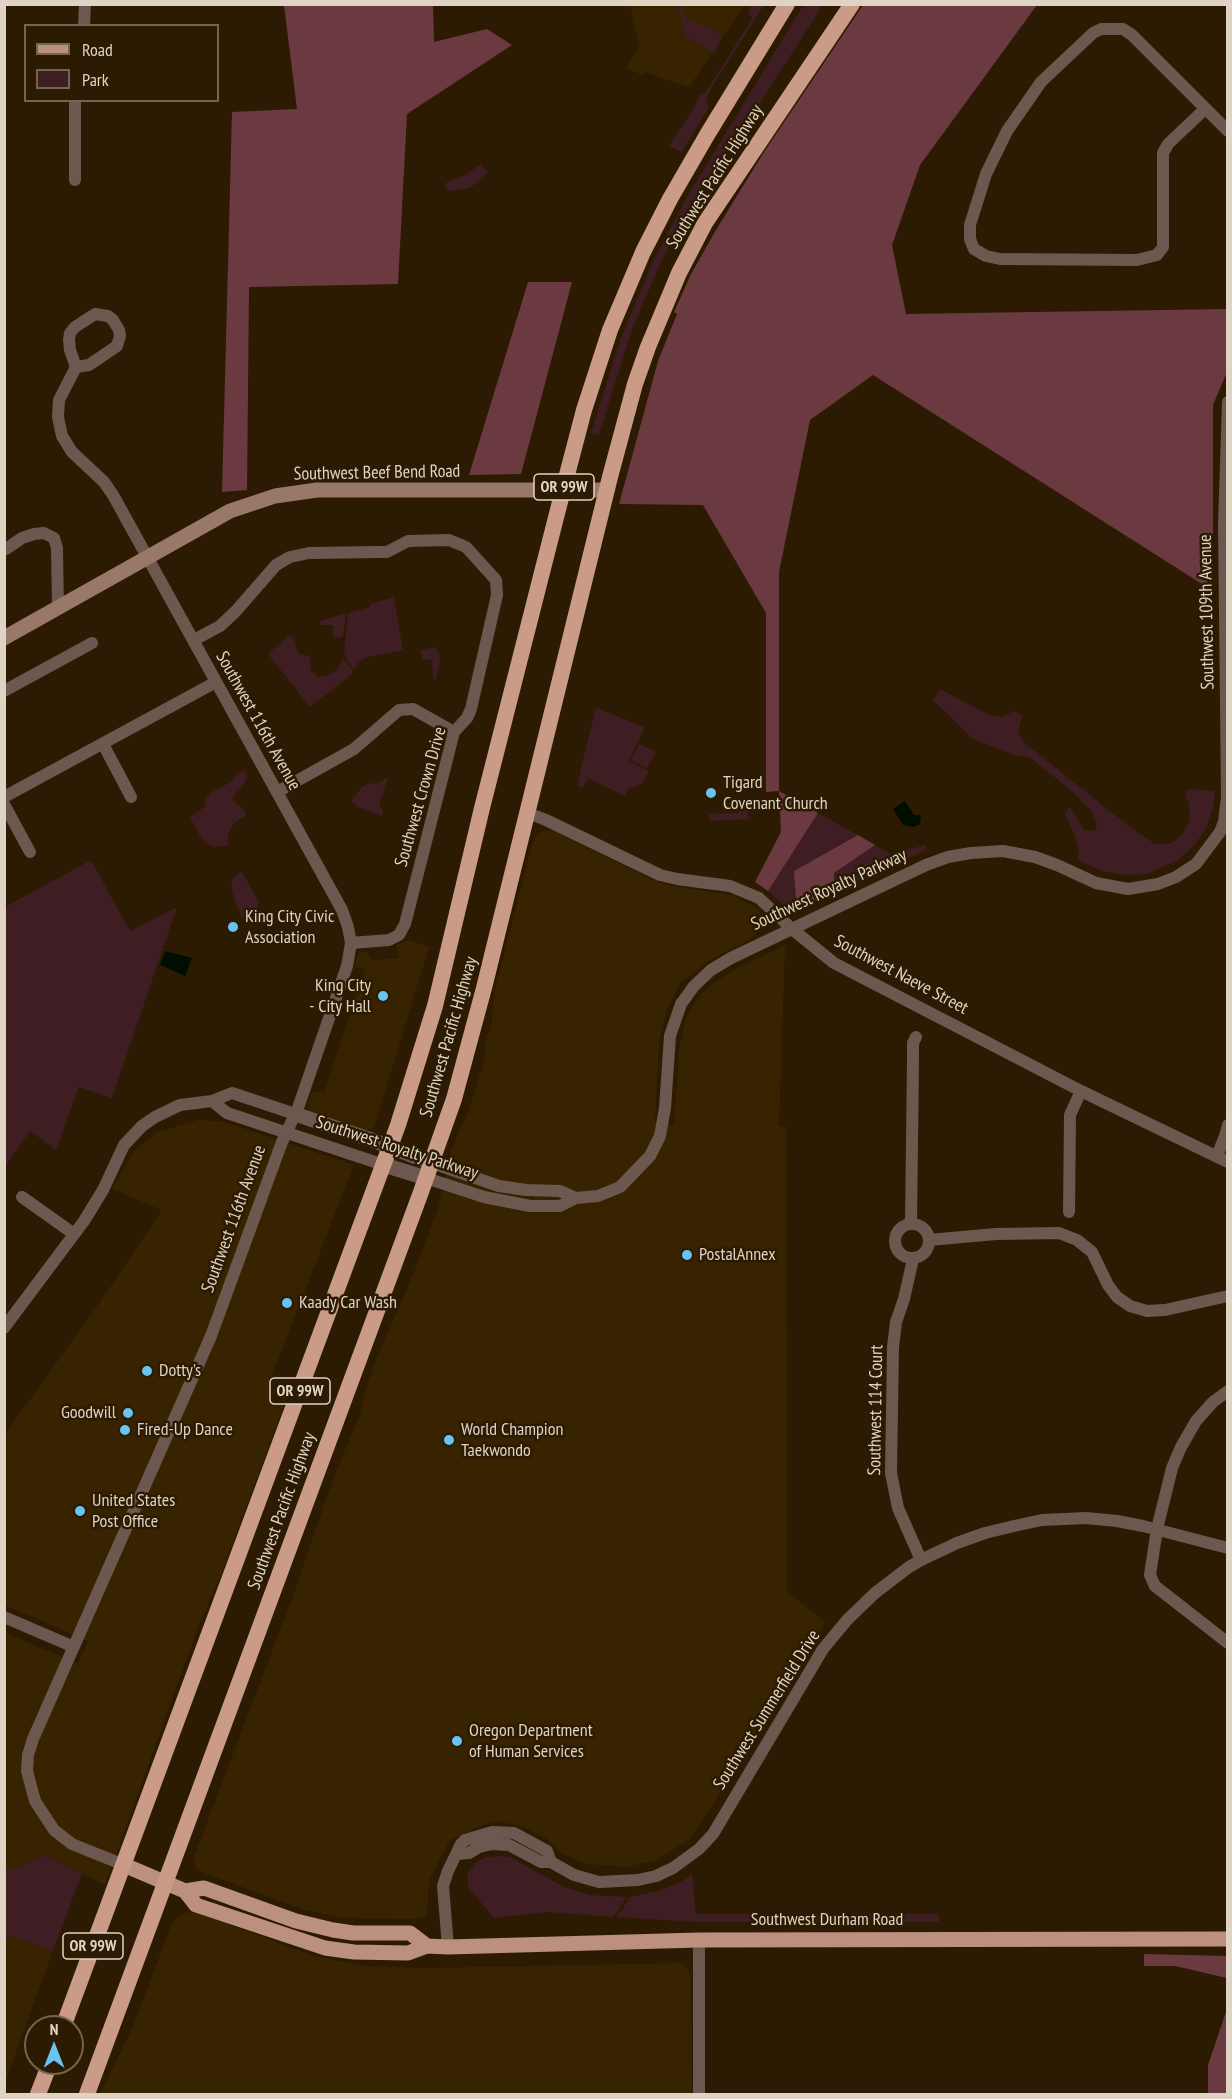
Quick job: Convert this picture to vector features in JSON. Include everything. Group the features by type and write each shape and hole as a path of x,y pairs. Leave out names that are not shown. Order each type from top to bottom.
{"highway":[{"name":"Southwest Pacific Highway","path":"68,2015 390,1147 435,1006 485,796 563,490 584,410 604,347 620,303 670,199 706,135 787,4"},
{"name":"Southwest Pacific Highway","path":"87,2094 429,1170 463,1067 635,384 662,311 705,223 852,4"},
{"path":"38,2094 45,2075"}],"main road":[{"name":"Southwest Beef Bend Road","path":"4,638 230,511 261,500 317,490 607,490"},
{"name":"Southwest Durham Road","path":"124,1865 185,1891 204,1888 297,1921 352,1933 410,1933 427,1946 699,1940 1227,1939"}],"street":[{"path":"84,24 85,4"},
{"path":"1205,109 1168,144 1163,153 1163,247 1157,255 1137,260 1000,259 986,256 974,249 970,239 970,225 986,174 1007,131 1041,82 1093,33 1110,28 1123,29 1132,35 1227,131"},
{"path":"75,102 75,180"},
{"path":"96,314 108,316 120,336 117,346 89,365 76,367 70,350 70,333 82,322 96,314"},
{"name":"Southwest 116th Avenue","path":"76,367 59,400 58,417 62,436 72,452 104,482 113,495 342,910 351,943 347,966 295,1114 211,1336 28,1755 29,1783 37,1804 54,1830 72,1844 124,1865"},
{"name":"Southwest 109th Avenue","path":"1226,823 1224,524 1227,402"},
{"path":"6,549 22,538 34,534 44,533 54,538 57,548 58,608"},
{"name":"Southwest Crown Drive","path":"194,640 220,626 276,565 290,557 309,553 387,552 404,542 413,540 455,541 466,546 496,580 497,595 471,709 467,718 454,732 405,924 399,935 388,940 351,943"},
{"path":"4,691 92,643"},
{"path":"30,852 5,797 216,682"},
{"path":"277,792 354,749 399,710 413,709 454,732"},
{"path":"103,744 131,797"},
{"name":"Southwest Naeve Street","path":"528,813 660,874 743,890 759,898 792,929 834,963 1081,1091 1222,1159"},
{"name":"Southwest Royalty Parkway","path":"212,1101 227,1113 384,1165 429,1170 526,1190 560,1191 576,1198 598,1196 620,1187 643,1164 655,1146 662,1129 665,1108 670,1036 681,1004 694,986 720,964 926,865 948,857 972,852 1003,851 1035,857 1096,883 1117,888 1138,888 1158,885 1196,864 1226,823"},
{"path":"911,1224 913,1061 916,1037"},
{"path":"1069,1212 1070,1115 1081,1091"},
{"name":"Southwest Royalty Parkway","path":"5,1328 94,1205 117,1158 134,1133 155,1117 180,1105 212,1101 232,1093 390,1147 429,1170"},
{"path":"1222,1159 1227,1125"},
{"path":"22,1197 74,1234"},
{"path":"911,1224 924,1228 929,1240 925,1253 913,1259 900,1254 895,1242 899,1230 911,1224"},
{"path":"929,1240 996,1234 1059,1233 1077,1240 1092,1252 1117,1298 1130,1306 1147,1311 1166,1310 1227,1296"},
{"name":"Southwest 114 Court","path":"913,1259 896,1322 893,1347 891,1473 898,1508 921,1560"},
{"path":"1227,1391 1213,1402 1196,1421 1181,1447 1172,1468 1150,1564 1150,1575 1155,1586 1227,1643"},
{"name":"Southwest Summerfield Drive","path":"448,1947 443,1886 448,1871 458,1854 470,1853 479,1847 492,1844 509,1845 541,1862 551,1862 563,1870 599,1882 638,1881 656,1876 673,1868 692,1854 713,1834 809,1672 835,1634 874,1593 921,1560 985,1533 1042,1521 1099,1519 1157,1529 1227,1548"},
{"path":"4,1617 74,1647"},
{"path":"699,1940 699,2094"}],"shaded area":[{"path":"284,5 433,5 434,42 487,29 512,45 407,114 398,284 249,287 247,490 222,492 232,112 297,109"},
{"path":"630,5 744,5 689,87 645,72 642,75 626,68 639,47"},
{"path":"863,5 1037,5 920,165 892,245 906,314 1227,309 1227,372 1213,405 1213,574 1205,586 873,375 810,420 779,572 779,791 766,792 766,613 703,505 619,504 658,361 677,314 674,312 691,274 764,152"},
{"path":"528,282 572,282 521,474 469,475"},
{"path":"779,791 818,813 768,891 755,882 781,832"},
{"path":"905,801 914,815 921,815 920,824 914,827 903,825 893,809"},
{"path":"547,830 556,832 650,879 671,886 732,895 759,909 763,919 762,928 755,936 707,962 681,982 668,1007 659,1041 655,1121 674,1126 679,1050 685,1021 693,1005 704,991 733,970 785,945 779,1126 786,1127 787,1592 826,1622 768,1709 690,1839 656,1860 626,1867 587,1864 560,1853 547,1839 525,1828 499,1821 485,1824 450,1840 429,1880 427,1916 414,1919 345,1918 305,1910 204,1873 195,1867 194,1857 291,1601 336,1471 360,1415 374,1364 411,1280 439,1206 451,1150 469,1110 484,1061 486,1037 491,1029 494,993 532,844 538,833"},
{"path":"858,835 875,845 834,873 834,893 808,904 796,901 794,871"},
{"path":"408,940 429,947 374,1128 361,1131 309,1111 308,1103 313,1091 324,1093 365,969 354,967 358,954 366,951 372,960 400,958 396,947"},
{"path":"165,951 192,958 185,976 160,965"},
{"path":"198,1120 224,1122 354,1165 272,1375 291,1386 222,1572 197,1630 105,1885 45,1855 12,1870 5,1870 4,1632 78,1664 88,1641 5,1605 5,1434 98,1305 162,1210 112,1189 134,1151 156,1133"},
{"path":"187,1912 200,1914 314,1956 364,1966 427,1968 682,1963 689,1971 691,1979 692,2094 100,2094 132,2029 172,1923"},
{"path":"14,1937 53,1951 30,2015 24,2015 24,2030 5,2082 5,1938"},
{"path":"1144,1954 1227,1956 1227,1978 1175,1966 1144,1966"},
{"path":"1227,2009 1227,2094 1208,2094 1208,2065"}],"green space":[{"path":"804,4 823,5 749,120 701,189 662,259 631,332 599,435 591,433 620,340 654,259 684,202"},
{"path":"678,5 684,5 681,12 689,19 700,25 702,23 723,36 714,53 685,36"},
{"path":"747,5 764,5 710,90 706,100 709,107 682,152 669,146 701,93 705,93 753,18 748,14 751,7"},
{"path":"481,164 488,173 470,188 448,191 444,184 465,175"},
{"path":"394,597 403,650 364,658 354,670 344,655 348,613"},
{"path":"346,613 343,637 333,637 333,625 320,625 320,621"},
{"path":"289,635 294,638 298,653 310,657 311,671 319,677 327,676 338,669 343,658 352,670 352,674 310,707 268,654"},
{"path":"435,647 440,654 436,679 433,678 432,659 423,660 421,650"},
{"path":"940,689 989,715 1002,717 1014,711 1022,716 1018,733 1025,743 1131,828 1155,844 1170,844 1181,836 1190,820 1189,804 1185,794 1188,789 1215,791 1214,804 1206,828 1194,846 1178,860 1147,874 1124,875 1101,871 1078,860 1079,851 1075,836 1065,814 1070,807 1084,830 1095,831 1097,823 1092,812 1071,790 1029,757 1015,755 973,739 933,700"},
{"path":"596,708 645,727 629,761 649,771 643,783 629,789 625,796 588,778 583,788 578,786"},
{"path":"639,744 656,752 647,768 631,760"},
{"path":"245,770 247,777 232,800 244,809 246,815 234,823 228,835 229,845 215,847 209,845 201,838 190,817 206,806 205,799 212,792 231,782 237,773"},
{"path":"388,777 379,805 383,811 382,816 358,807 351,801 362,787 369,783 377,784"},
{"path":"740,810 747,810 749,819 710,821 709,814 738,813"},
{"path":"818,813 858,835 795,871 796,901 809,906 800,910 787,908 768,891"},
{"path":"875,845 890,854 926,845 926,850 834,893 834,873"},
{"path":"91,860 130,931 177,907 112,1098 79,1087 56,1150 30,1131 5,1166 5,907"},
{"path":"242,872 259,902 254,917 242,918 234,899 231,885 233,878"},
{"path":"45,1855 82,1873 53,1951 14,1937 5,1938 5,1870 12,1870"},
{"path":"487,1857 510,1857 564,1887 589,1895 626,1897 612,1917 547,1912 494,1918 468,1887 467,1874 475,1863"},
{"path":"692,1874 696,1914 938,1914 939,1922 697,1922 615,1917 623,1909 629,1897 659,1891 681,1882"}],"place":[{"name":"Tigard Covenant Church","path":"711,793"},
{"name":"King City Civic Association","path":"233,927"},
{"name":"King City - City Hall","path":"383,996"},
{"name":"PostalAnnex","path":"687,1255"},
{"name":"Kaady Car Wash","path":"287,1303"},
{"name":"Dotty's","path":"147,1371"},
{"name":"Goodwill","path":"128,1413"},
{"name":"Fired-Up Dance","path":"125,1430"},
{"name":"World Champion Taekwondo","path":"449,1440"},
{"name":"United States Post Office","path":"80,1511"},
{"name":"Oregon Department of Human Services","path":"457,1741"}]}
